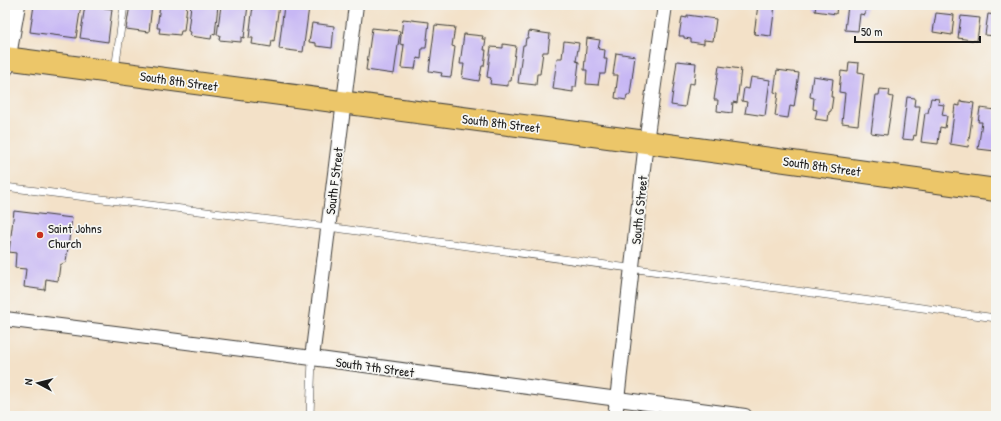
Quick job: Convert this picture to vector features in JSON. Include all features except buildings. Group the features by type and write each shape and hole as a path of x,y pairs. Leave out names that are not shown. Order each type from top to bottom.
{"highway":[{"name":"South 8th Street","path":"5,61 114,73 646,142 996,190"}],"street":[{"path":"5,61 16,5"},
{"name":"South F Street","path":"312,358 356,5"},
{"name":"South G Street","path":"615,416 646,142 665,5"},
{"name":"South 7th Street","path":"5,319 312,358 745,416"}],"lane":[{"path":"114,73 124,5"},
{"path":"5,187 632,268 996,318"},
{"path":"310,416 312,358"}],"place":[{"name":"Saint Johns Church","path":"40,235"}]}
